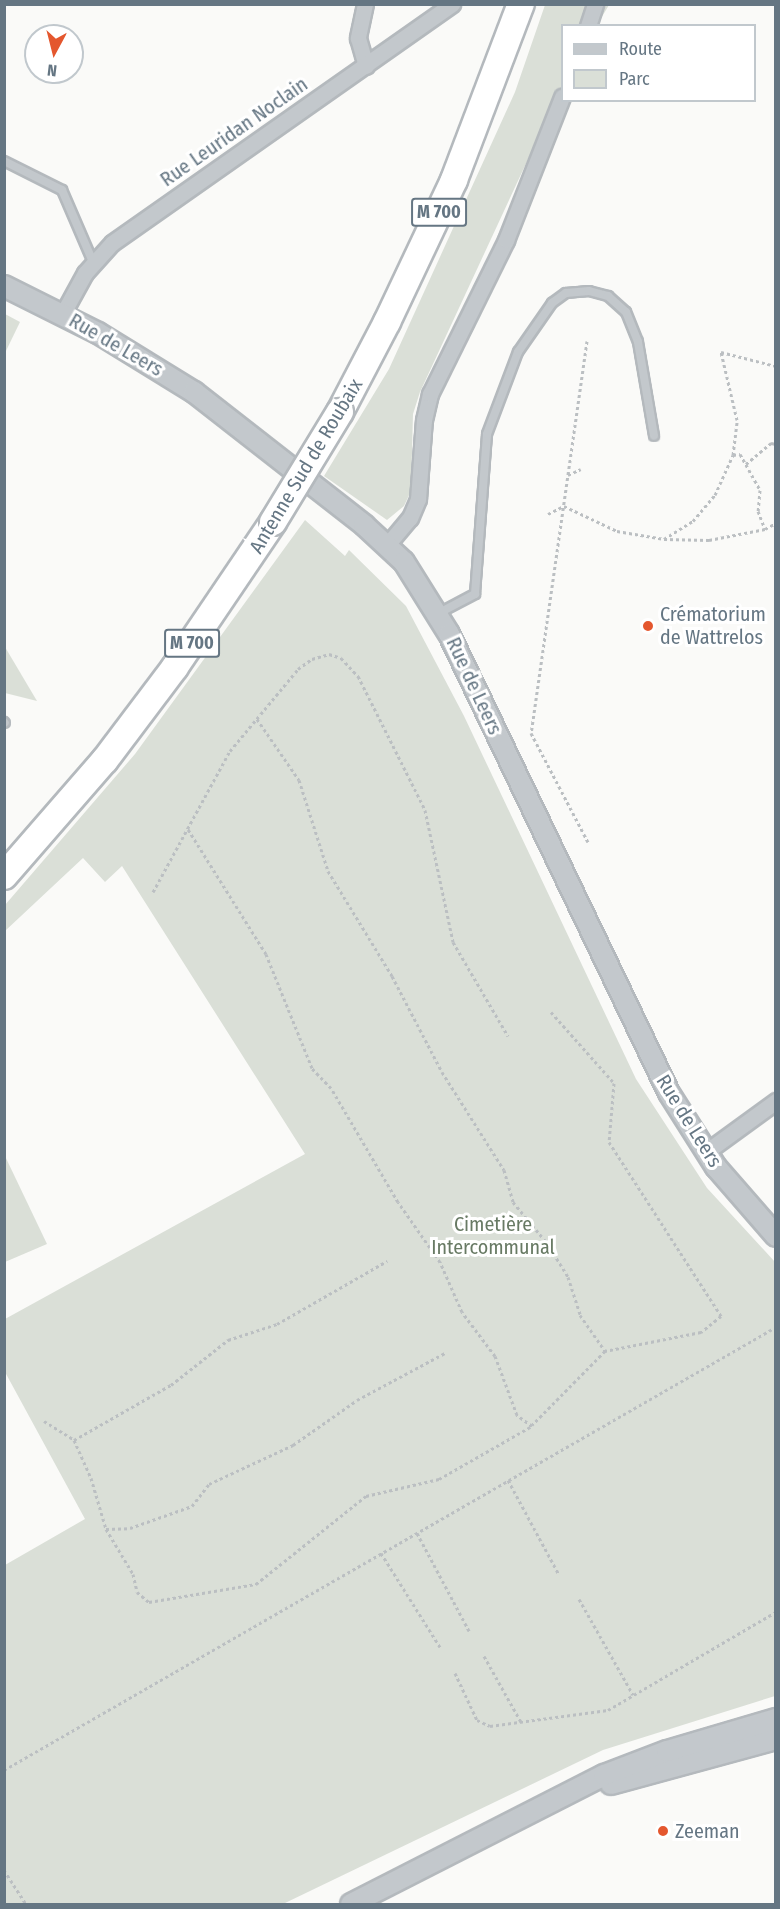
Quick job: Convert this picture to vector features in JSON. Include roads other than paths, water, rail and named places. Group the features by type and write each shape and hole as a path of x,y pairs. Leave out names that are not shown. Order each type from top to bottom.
{"highway":[{"name":"Antenne Sud de Roubaix","path":"4,876 134,723 273,522 340,412 387,322 454,180 521,4"}],"street":[{"path":"364,4 358,38 366,66"},
{"name":"Rue Leuridan Noclain","path":"62,315 93,262 118,238 452,4"},
{"path":"589,24 595,4"},
{"path":"387,545 410,518 418,499 424,420 430,394 506,240 561,99"},
{"name":"Rue de Leers","path":"4,286 62,315 194,392 387,545 418,580 439,613 652,1062 706,1152 776,1236"},
{"path":"706,1152 776,1101"},
{"path":"351,1905 624,1767 776,1719"},
{"path":"524,1818 622,1780 776,1739"}],"lane":[{"path":"4,161 62,190 93,262"},
{"path":"439,613 475,594 487,434 518,352 552,303 566,293 589,291 608,296 626,312 638,342 654,436"}],"place":[{"name":"Crématorium de Wattrelos","path":"648,626"},
{"name":"Zeeman","path":"663,1831"}],"park label":[{"name":"Cimetière Intercommunal","path":"493,1236"}]}
